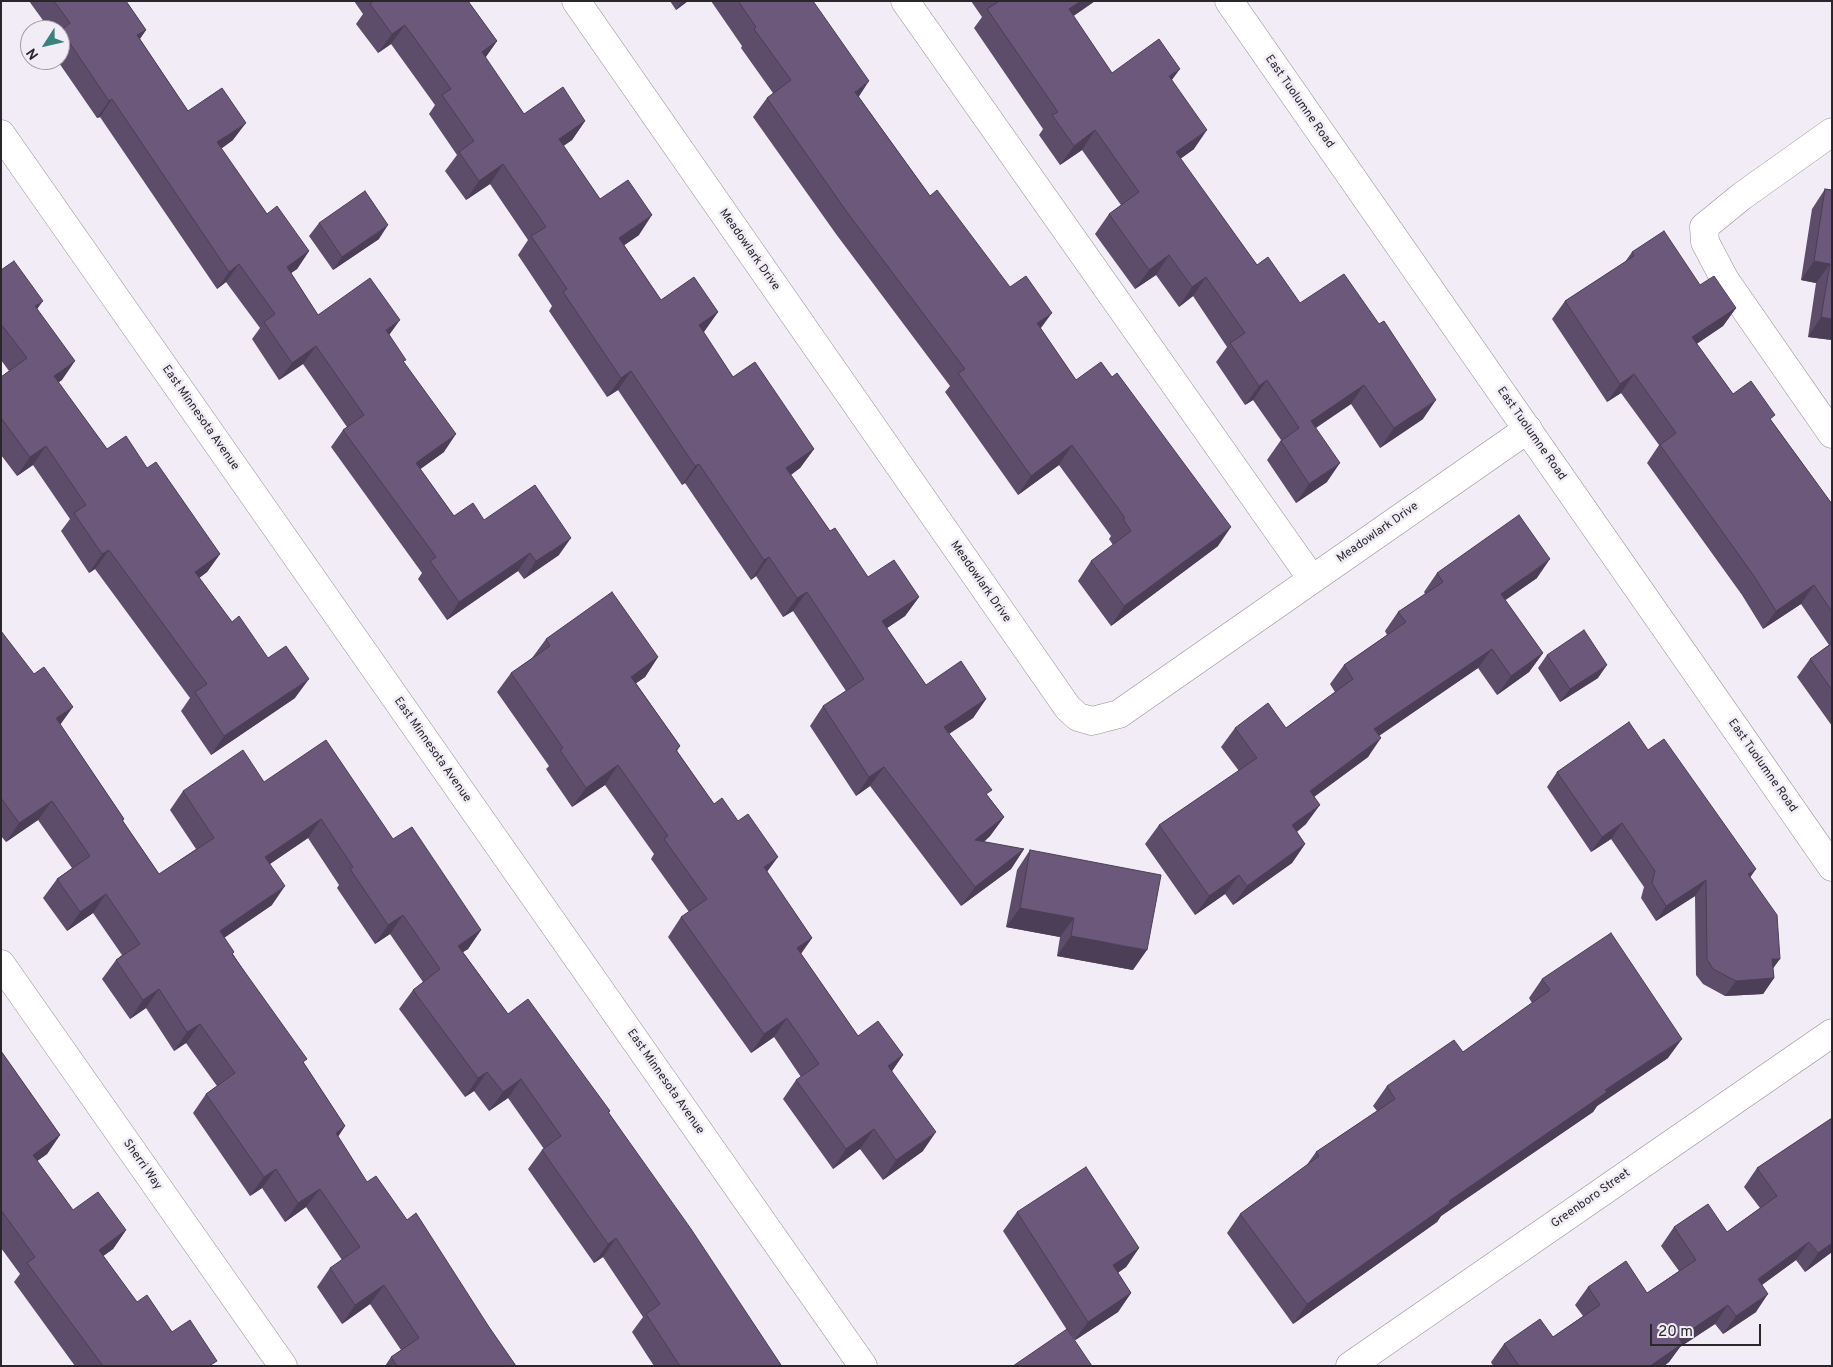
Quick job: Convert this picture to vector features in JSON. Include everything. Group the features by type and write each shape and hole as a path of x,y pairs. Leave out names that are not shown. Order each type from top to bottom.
{"street":[{"name":"Meadowlark Drive","path":"576,1 1068,708 1078,717 1092,721 1119,714 1528,429"},
{"path":"904,1 1312,579"},
{"name":"East Tuolumne Road","path":"1229,1 1832,866"},
{"path":"1832,132 1742,196 1704,227 1705,242 1725,280 1832,434"},
{"name":"East Minnesota Avenue","path":"1,134 864,1366"},
{"name":"Sherri Way","path":"1,964 283,1366"},
{"name":"Greenboro Street","path":"1350,1366 1832,1033"}],"building":[{"path":"54,1 126,1 146,30 137,35 188,111 222,88 246,123 217,142 267,214 277,206 309,251 287,267 318,315 370,278 400,320 386,330 406,360 403,361 456,434 416,463 454,516 473,503 484,520 535,485 571,538 536,561 530,553 459,602 430,561 436,557 343,430 364,415 316,346 292,363 264,322 275,314 239,264 229,272 112,99 109,101 70,43 70,20 68,20"},
{"path":"374,1 468,1 497,41 482,52 524,114 563,87 585,121 559,139 600,199 628,180 652,215 619,238 661,300 694,277 718,312 699,325 733,377 755,362 814,449 786,468 830,531 835,528 868,577 894,560 919,597 882,621 926,685 961,661 986,699 944,727 992,790 986,794 1004,817 975,840 1024,849 975,887 884,767 869,777 823,706 864,679 807,592 797,598 769,557 764,560 699,464 695,466 631,371 621,378 563,292 567,289 531,236 546,227 503,164 479,181 459,152 474,141 442,95 451,89 405,25 392,34 370,4"},
{"path":"738,1 813,1 869,81 855,92 930,196 937,190 1010,287 1026,276 1052,313 1037,323 1076,380 1101,362 1112,377 1117,373 1231,527 1124,606 1091,561 1131,531 1123,519 1125,518 1072,445 1031,476 958,373 965,369 849,215 767,98 791,80 754,29 756,27"},
{"path":"998,1 1081,1 1069,9 1112,73 1159,39 1180,69 1169,76 1207,130 1176,152 1257,265 1268,257 1300,303 1344,274 1379,324 1384,321 1436,400 1394,428 1364,385 1311,421 1340,463 1309,484 1281,441 1299,428 1267,380 1259,386 1230,343 1245,333 1206,277 1192,287 1169,255 1149,270 1109,214 1139,192 1095,130 1074,146 1052,115 1058,112 987,9"},
{"path":"1825,189 1832,190 1832,319 1821,317 1830,264 1814,261"},
{"path":"365,191 388,225 342,257 319,223"},
{"path":"1664,231 1700,285 1714,276 1736,308 1692,337 1733,394 1751,381 1775,415 1770,419 1832,504 1832,612 1814,585 1776,611 1754,576 1660,445 1676,433 1634,374 1620,384 1565,301 1634,256 1632,252"},
{"path":"14,261 43,301 35,306 75,361 54,376 107,449 126,436 147,468 156,462 220,554 195,572 232,622 239,616 268,658 286,646 309,679 224,736 195,692 207,684 109,550 102,554 74,513 86,505 46,446 30,457 1,418 1,377 27,358 1,324 1,270"},
{"path":"1519,515 1550,559 1501,594 1543,653 1511,676 1492,649 1374,729 1381,738 1310,791 1320,805 1292,825 1305,844 1247,886 1239,875 1209,896 1159,825 1257,758 1235,728 1268,703 1286,728 1353,679 1344,665 1406,622 1398,612 1443,582 1437,573"},
{"path":"612,592 658,657 631,677 680,746 676,750 714,804 722,798 738,821 748,814 778,857 764,867 812,938 797,948 858,1036 878,1021 903,1055 888,1066 936,1132 896,1160 874,1129 846,1149 796,1080 819,1064 787,1018 764,1034 681,917 707,899 664,839 668,836 618,765 586,788 560,750 563,748 511,673 550,646 546,639"},
{"path":"1584,630 1607,665 1570,689 1547,655"},
{"path":"1,631 34,674 44,667 73,707 56,718 159,874 214,838 183,791 243,750 264,782 326,740 393,839 412,827 481,930 458,946 508,1014 528,999 610,1111 608,1112 691,1229 781,1365 680,1366 646,1314 660,1304 616,1238 608,1244 542,1150 561,1136 521,1079 503,1092 487,1072 478,1078 413,990 440,969 403,915 388,925 350,869 353,867 321,819 265,857 285,886 220,931 234,952 232,954 307,1059 303,1062 345,1126 336,1133 367,1182 376,1176 407,1220 416,1213 516,1366 397,1366 391,1357 419,1338 384,1285 355,1305 330,1268 360,1247 320,1189 298,1203 276,1169 264,1177 206,1094 235,1073 200,1024 187,1032 159,989 143,1000 116,960 140,944 106,894 80,912 57,879 90,856 52,801 19,823 1,798"},
{"path":"1832,643 1832,690 1810,659"},
{"path":"1629,722 1648,750 1664,739 1756,869 1748,874 1777,915 1780,959 1772,959 1774,978 1736,981 1713,969 1707,959 1706,880 1666,906 1652,883 1655,871 1622,823 1602,837 1557,772"},
{"path":"1030,850 1161,875 1147,950 1071,936 1074,918 1020,908"},
{"path":"1611,933 1682,1039 1605,1090 1607,1092 1449,1201 1450,1203 1307,1304 1240,1214 1319,1156 1316,1152 1395,1099 1387,1086 1454,1040 1463,1052 1550,990 1542,979"},
{"path":"1,1051 60,1135 33,1155 73,1210 98,1192 126,1230 99,1250 137,1302 147,1295 172,1332 190,1320 217,1361 209,1366 103,1366 27,1263 35,1257 1,1210"},
{"path":"1832,1118 1832,1243 1818,1253 1809,1242 1758,1279 1768,1294 1736,1316 1728,1305 1679,1338 1682,1344 1650,1366 1519,1366 1504,1344 1540,1319 1553,1337 1600,1305 1588,1287 1626,1261 1647,1293 1696,1260 1674,1227 1708,1204 1727,1232 1777,1196 1757,1168"},
{"path":"1086,1167 1139,1248 1113,1265 1131,1293 1088,1322 1017,1212"},
{"path":"1067,1329 1092,1366 1013,1366"}]}
